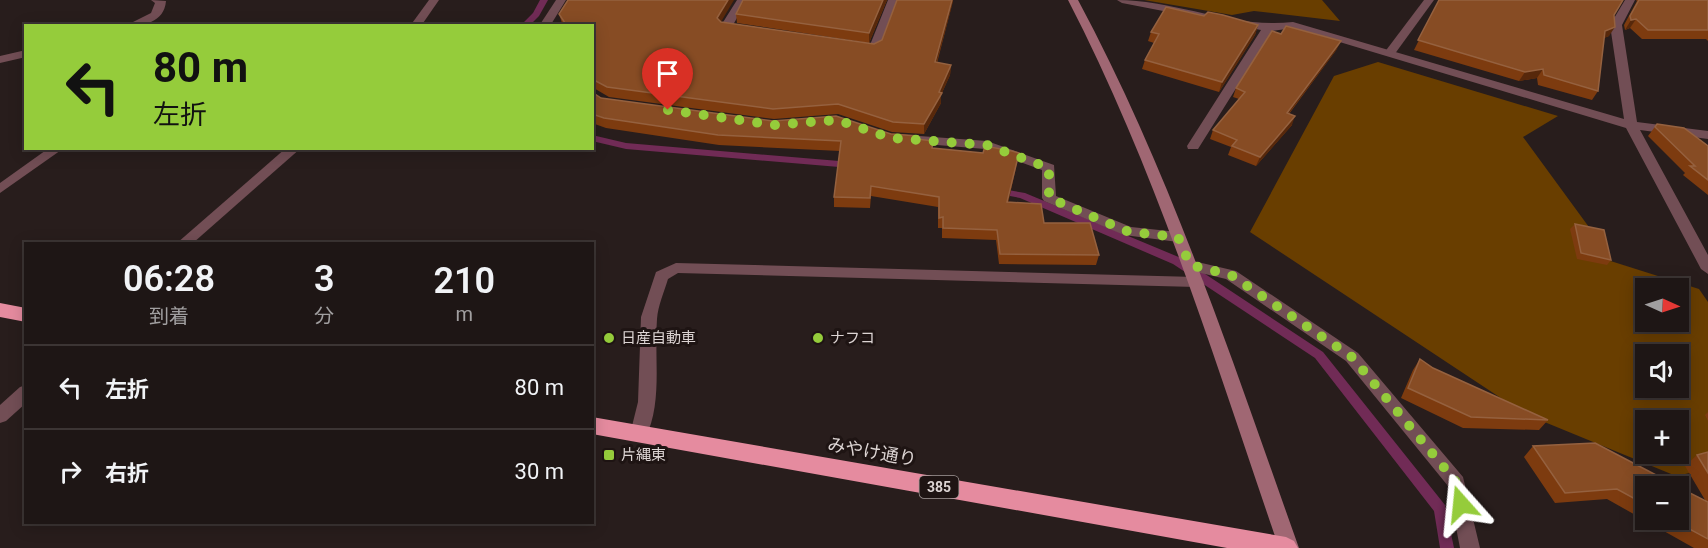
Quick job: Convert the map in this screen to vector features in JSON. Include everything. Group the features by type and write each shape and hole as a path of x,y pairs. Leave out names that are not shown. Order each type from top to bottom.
{"highway":[{"path":"0,310 24,315"},
{"name":"みやけ通り","path":"594,425 1287,548"}],"street":[{"path":"135,24 155,15 162,7 160,0"},
{"path":"416,24 434,0"},
{"path":"545,24 561,0"},
{"path":"742,0 726,27 749,31"},
{"path":"851,46 874,50 893,0"},
{"path":"1073,0 1123,103 1190,265 1287,548"},
{"path":"1122,0 1268,28 1293,25 1631,125 1708,135"},
{"path":"1390,53 1429,0"},
{"path":"1630,0 1616,25 1631,125 1708,269"},
{"path":"1193,146 1268,28"},
{"path":"0,60 24,54"},
{"path":"891,138 987,145 1049,168 1049,198 1129,232 1178,237"},
{"path":"0,189 55,150"},
{"path":"185,242 293,150"},
{"path":"1190,265 1231,275 1352,357 1457,483 1470,548"},
{"path":"639,434 647,402 649,317 661,276 676,268 1196,282"},
{"path":"0,416 24,394"}],"shaded area":[{"path":"1144,0 1322,0 1340,21 1254,11 1232,15"},
{"path":"1378,62 1558,116 1523,137 1594,234 1579,251 1664,278 1635,278 1635,332 1689,332 1689,286 1699,289 1708,302 1708,469 1676,476 1647,464 1689,464 1689,410 1635,410 1635,459 1525,414 1250,232 1334,76"}],"building":[{"path":"568,0 728,0 717,18 721,22 874,44 882,40 897,0 952,0 935,62 951,65 939,92 942,93 924,124 893,122 838,104 773,109 607,87 594,80 594,24 566,24 559,14"},
{"path":"743,0 883,0 869,33 736,14"},
{"path":"1439,0 1623,0 1614,15 1615,27 1605,31 1598,91 1544,75 1543,69 1525,72 1418,40"},
{"path":"1639,0 1708,0 1708,30 1648,30 1636,19 1631,20 1630,16"},
{"path":"1166,7 1204,16 1208,12 1258,25 1222,82 1145,60 1159,34 1151,32"},
{"path":"1286,26 1341,41 1287,113 1295,116 1260,157 1232,146 1237,140 1213,130 1245,92 1236,88 1272,31 1281,34"},
{"path":"594,93 601,98 773,121 836,116 891,134 918,136 916,139 933,141 932,148 983,153 985,146 1012,151 1019,153 1007,202 1041,204 1044,223 1090,223 1099,255 1000,254 997,230 943,228 943,217 939,218 939,197 871,186 870,198 834,197 841,141 718,135 594,115"},
{"path":"1657,124 1684,128 1708,146 1708,180 1690,166 1695,166 1655,127"},
{"path":"1575,224 1604,230 1611,260 1581,253"},
{"path":"1420,359 1433,368 1548,420 1471,417 1408,388"},
{"path":"1595,443 1658,476 1635,476 1635,499 1617,489 1565,493 1533,446"},
{"path":"1708,452 1708,473 1697,455"},
{"path":"1689,492 1708,502 1708,539 1689,529"}],"waterway":[{"path":"526,24 536,14 544,0"},
{"path":"594,138 626,146 851,165"},
{"path":"997,191 1022,195 1177,261 1319,355 1440,509 1447,548"}],"place":[{"name":"日産自動車","path":"609,338"},
{"name":"ナフコ","path":"818,338"},
{"name":"片縄東","path":"609,455"}],"route":[{"path":"668,110 774,125 837,120 891,138 987,145 1049,168 1049,198 1129,232 1178,237 1190,265 1231,275 1352,357 1457,483 1461,504"}]}
